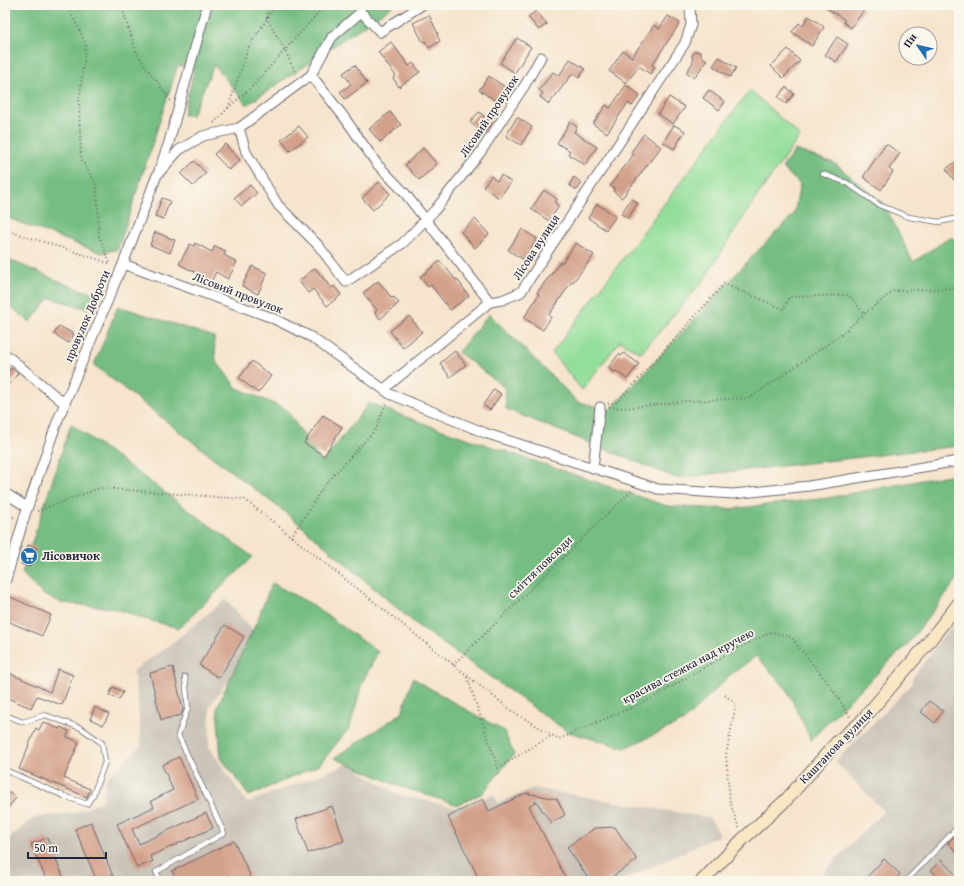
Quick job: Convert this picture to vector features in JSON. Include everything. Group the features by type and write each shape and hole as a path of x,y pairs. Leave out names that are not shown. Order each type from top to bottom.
{"street":[{"path":"123,264 157,175 178,111 207,5"},
{"path":"157,175 179,150 203,136 239,128 311,75 332,37 364,8 380,32 422,5"},
{"name":"Лісова вулиця","path":"490,302 502,300 521,292 685,43 691,25 690,5"},
{"name":"Лісовий провулок","path":"239,128 246,152 278,205 318,245 346,282 403,243 435,210 480,152 525,85 541,57"},
{"path":"311,75 344,117 377,164 404,192 490,302 387,391"},
{"name":"Лісовий провулок","path":"123,264 270,317 311,337 387,391 485,433 658,489 733,494 809,486 959,461"},
{"name":"провулок Доброти","path":"5,582 26,511 64,403 123,264"},
{"path":"5,354 64,403"},
{"path":"593,468 600,407"},
{"path":"5,493 26,511"},
{"name":"Каштанова вулиця","path":"702,881 742,840 786,800 838,742 859,724 923,650 959,603"}],"lane":[{"path":"823,174 847,183 879,205 910,217 939,222 959,218"},
{"path":"161,881 156,872 224,833 178,735 188,708 185,677"},
{"path":"5,715 23,722 45,715 81,728 102,743 105,762 93,795 87,804 64,796 5,770"},
{"path":"906,881 959,826"}],"path":[{"path":"67,5 86,44 79,103 81,159 97,185 99,236 110,263"},
{"path":"121,5 137,54 178,111"},
{"path":"268,5 267,19 285,50 300,83"},
{"path":"227,109 249,46 276,5"},
{"path":"203,136 227,109 253,86 326,5"},
{"name":"провулок Доброти","path":"5,230 110,263 123,264"},
{"path":"600,407 617,402 724,284 784,309 789,297 849,295 864,314"},
{"path":"600,407 627,408 686,401 750,398 842,334 864,314 894,291 959,288"},
{"path":"291,536 324,486 376,429 387,391"},
{"name":"сміття повсюди","path":"453,665 639,483"},
{"path":"26,511 100,488 244,499 512,711 552,735"},
{"name":"красива стежка над кручею","path":"467,676 498,768 552,735 559,739 651,699 730,652 771,632 791,637 832,687 849,716 859,724"},
{"path":"725,695 736,704 726,755 730,803 738,823 742,840"}],"shaded area":[{"path":"226,599 258,637 210,706 209,747 247,803 348,764 397,794 457,808 494,794 498,803 533,788 710,818 720,835 621,881 5,881 5,848 7,840 34,818 77,812 102,801 107,777 141,746 138,702 133,671 171,644"},
{"path":"959,615 959,881 829,881 822,874 884,811 835,762 912,684 913,677"}],"green space":[{"path":"5,5 394,5 247,105 214,65 192,115 183,115 194,71 178,65 118,249 101,253 5,217"},
{"path":"750,90 800,136 755,199 703,281 641,353 620,341 582,390 552,353"},
{"path":"795,150 834,163 884,204 913,262 949,238 959,239 959,446 676,478 506,409 505,388 458,352 489,314 578,402 610,410 749,260 794,214 800,184 782,168"},
{"path":"5,258 73,287 94,294 88,309 50,298 30,322 5,302"},
{"path":"118,306 214,337 216,361 237,388 286,409 322,463 369,403 428,425 667,506 730,509 827,498 959,473 959,577 907,645 843,706 811,740 786,688 756,656 730,675 684,721 625,748 568,732 418,626 285,512 94,365"},
{"path":"71,424 253,557 179,628 144,619 114,608 62,603 42,594 22,573"},
{"path":"272,583 313,605 378,652 362,683 350,727 319,765 249,796 221,758 217,707 257,621"},
{"path":"413,678 504,731 514,754 483,793 458,805 399,786 334,758 402,713"}],"building":[{"path":"822,5 857,5 864,10 851,28 843,22 845,20"},
{"path":"536,11 547,24 539,30 528,17"},
{"path":"429,15 440,41 429,48 425,41 423,42 413,23"},
{"path":"668,16 680,23 652,65 655,67 650,74 639,66 626,83 609,71 623,51 632,57 654,25 659,29"},
{"path":"809,16 824,27 812,46 792,32 799,23 802,26"},
{"path":"837,37 848,44 836,62 825,55"},
{"path":"517,38 531,47 515,73 500,63"},
{"path":"391,42 409,66 413,63 420,72 399,87 393,78 396,76 378,52"},
{"path":"788,49 800,61 783,78 771,66"},
{"path":"695,51 700,52 702,57 707,60 694,78 686,73 693,62 692,55"},
{"path":"719,57 736,68 730,77 713,66"},
{"path":"570,59 585,69 579,78 573,73 549,104 540,97 543,93 539,90 553,72 559,76"},
{"path":"355,65 367,83 345,99 340,92 351,84 343,73"},
{"path":"489,76 505,87 496,101 479,90"},
{"path":"626,85 640,95 632,106 628,103 607,133 593,124 606,105 610,108"},
{"path":"786,87 794,94 786,104 778,97"},
{"path":"709,90 725,102 719,110 703,98"},
{"path":"669,97 685,107 673,124 658,114"},
{"path":"390,112 401,125 380,142 369,129"},
{"path":"479,112 491,122 484,134 470,122"},
{"path":"517,117 532,127 521,145 506,136"},
{"path":"570,122 577,127 574,132 597,147 585,165 568,154 570,151 557,143"},
{"path":"674,125 685,131 674,149 663,142"},
{"path":"299,126 308,137 290,151 281,140"},
{"path":"644,134 661,147 622,198 613,191 615,189 610,186 634,154 631,152"},
{"path":"225,144 240,160 229,170 214,154"},
{"path":"886,144 900,153 889,169 893,172 881,190 863,177"},
{"path":"423,148 437,164 419,180 405,165"},
{"path":"959,159 959,176 954,180 946,169"},
{"path":"194,161 206,173 193,186 181,174"},
{"path":"501,175 511,182 499,198 483,187 491,176 497,181"},
{"path":"574,177 582,183 577,190 569,185"},
{"path":"379,182 390,194 373,210 362,198"},
{"path":"250,185 257,193 242,206 234,198"},
{"path":"544,190 557,199 555,203 559,206 549,221 531,209"},
{"path":"162,198 170,201 163,219 155,216"},
{"path":"631,199 638,203 628,218 621,214"},
{"path":"597,204 616,216 606,230 588,218"},
{"path":"475,219 489,234 475,248 461,232"},
{"path":"522,229 537,239 524,260 508,250"},
{"path":"155,232 175,240 170,253 150,245"},
{"path":"195,243 212,252 215,246 226,251 224,255 237,262 228,279 216,272 210,284 202,280 204,277 179,264 190,244 194,246"},
{"path":"576,243 594,255 573,282 572,281 549,315 551,317 543,330 524,318 539,294 537,293 560,262 562,263"},
{"path":"440,261 456,280 457,279 469,296 450,310 431,285 428,287 420,277"},
{"path":"252,266 267,273 258,294 242,286"},
{"path":"315,268 331,288 334,286 341,295 327,306 313,289 308,293 299,281"},
{"path":"378,281 392,298 394,297 399,303 380,319 375,312 377,310 363,293"},
{"path":"409,316 422,332 403,348 390,331"},
{"path":"59,326 74,334 69,343 54,334"},
{"path":"455,351 466,365 450,377 440,363"},
{"path":"624,353 639,364 627,379 616,371 614,372 608,368 619,354 621,356"},
{"path":"252,361 271,376 258,393 239,378"},
{"path":"11,368 18,373 10,384 5,381 5,376"},
{"path":"494,389 501,394 490,410 483,405"},
{"path":"323,415 342,427 324,456 304,443"},
{"name":"Лісовичок","path":"28,545 37,548 30,567 21,564"},
{"path":"8,596 51,615 42,636 5,620 5,602"},
{"path":"225,625 244,637 219,678 199,665"},
{"path":"173,667 183,710 181,715 161,720 150,673"},
{"path":"58,669 73,675 62,705 37,696 31,708 5,697 5,671 50,692"},
{"path":"113,687 123,692 119,700 109,695"},
{"path":"929,701 943,711 935,723 921,712"},
{"path":"95,707 109,714 103,725 90,719"},
{"path":"43,722 59,729 60,727 69,731 67,737 79,742 64,778 90,789 87,797 19,769 36,728 39,730"},
{"path":"179,757 198,799 132,829 139,844 206,813 213,828 150,856 153,861 137,868 117,824 154,807 151,801 173,790 162,765"},
{"path":"10,792 16,798 5,811 5,798"},
{"path":"526,793 557,799 565,815 551,823 536,801 529,806 567,881 480,881 448,817 483,799 489,811"},
{"path":"332,806 344,841 308,853 296,819"},
{"path":"91,822 115,881 97,881 75,829"},
{"path":"615,827 637,860 606,881 590,881 567,847 595,828"},
{"path":"959,831 959,854 948,843"},
{"path":"47,838 65,881 47,881 31,844"},
{"path":"234,841 252,881 232,881 229,875 217,881 177,881 172,871"},
{"path":"884,859 900,874 894,881 863,881"},
{"path":"941,860 956,875 951,881 942,881 931,870"}],"place":[{"name":"Лісовичок","path":"29,556"}]}
